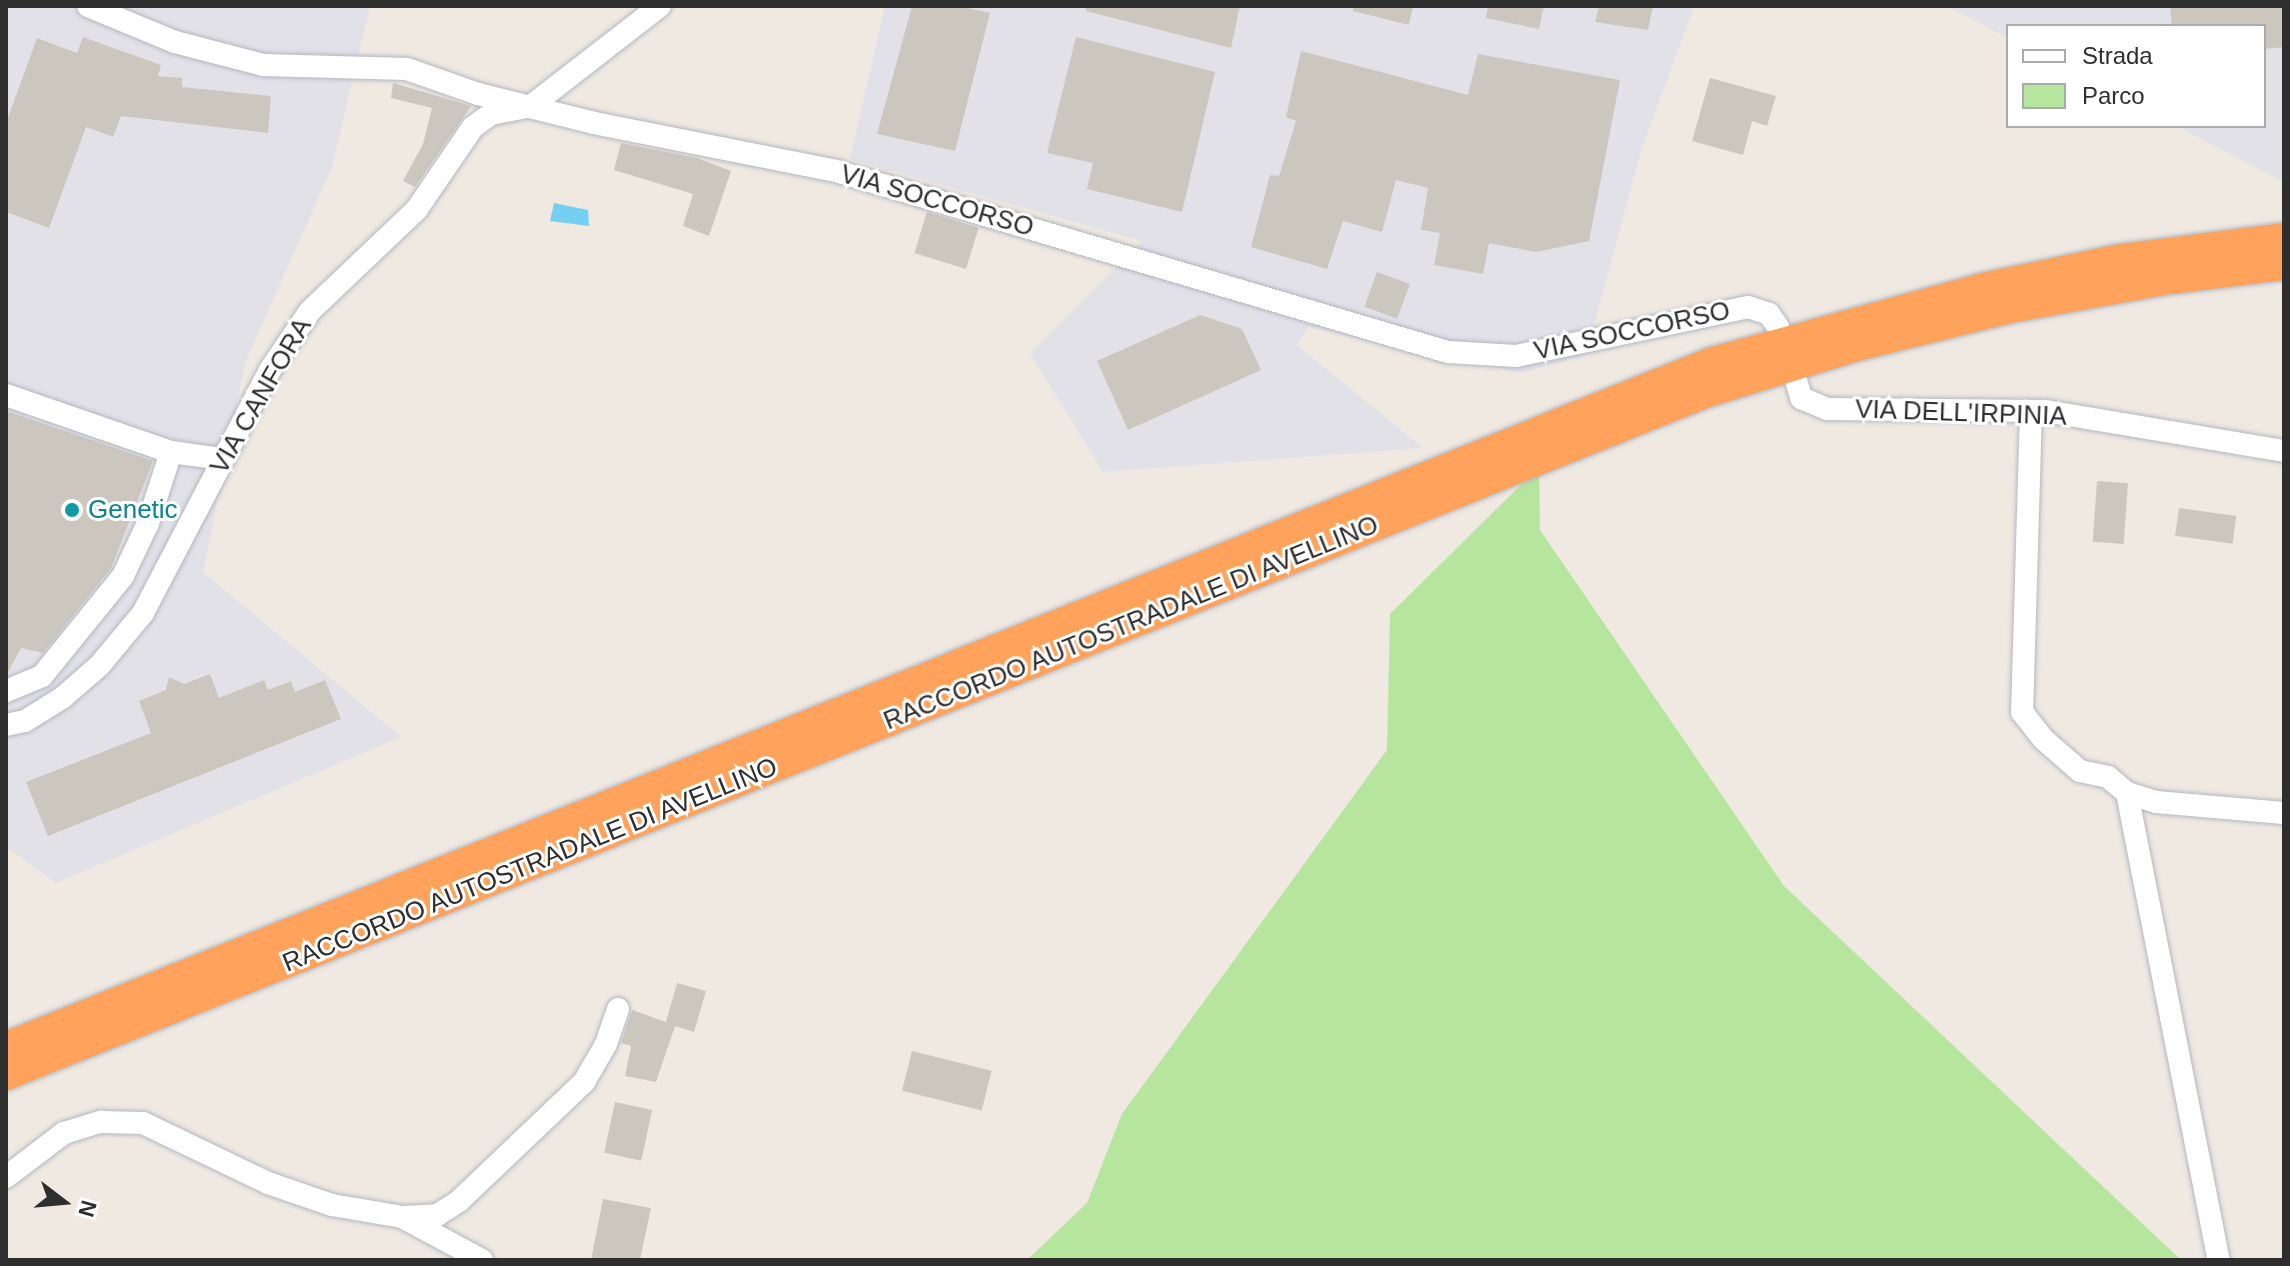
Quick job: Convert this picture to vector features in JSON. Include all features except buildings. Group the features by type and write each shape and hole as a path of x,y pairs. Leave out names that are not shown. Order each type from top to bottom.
{"highway":[{"name":"RACCORDO AUTOSTRADALE DI AVELLINO","path":"6,1047 1713,362 1979,289 2115,260 2284,238"},
{"name":"RACCORDO AUTOSTRADALE DI AVELLINO","path":"6,1075 1708,392 1857,346 2010,308 2170,279 2284,265"}],"street":[{"name":"VIA SOCCORSO","path":"88,6 175,42 249,61 407,69 531,106 836,171 1448,352 1516,356 1748,307 1769,314 1778,327"},
{"name":"VIA CANFORA","path":"6,725 25,721 62,698 99,666 143,613 270,370 310,311 417,209 473,127 491,114 531,106 660,6"},
{"name":"VIA DELL'IRPINIA","path":"1796,380 1801,398 1827,409 2031,411 2284,451"},
{"path":"6,395 171,452 222,459"},
{"path":"2031,411 2022,712 2043,739 2080,771 2108,777 2127,793 2156,802 2284,813"},
{"path":"6,691 42,676 123,576 148,523 171,452"},
{"path":"2127,793 2219,1260"},
{"path":"6,1177 64,1133 101,1122 143,1123 268,1183 332,1205 402,1217 437,1215 459,1201 584,1082 606,1044 618,1009"},
{"path":"402,1217 482,1260"}],"shaded area":[{"path":"6,6 370,6 332,167 245,363 203,572 401,737 56,883 6,847"},
{"path":"885,6 1694,6 1641,151 1586,355 1521,373 1308,327 1297,345 1423,448 1103,472 1030,353 1142,241 850,159"},
{"path":"1946,6 2284,6 2284,182 2180,128 2266,128 2266,24 2006,24 2006,37"}],"green space":[{"path":"1539,467 1540,530 1784,886 2181,1260 1027,1260 1087,1203 1122,1114 1387,750 1390,614"}],"water":[{"path":"554,203 588,210 589,226 550,221"}],"place":[{"name":"Genetic","path":"72,510"}]}
